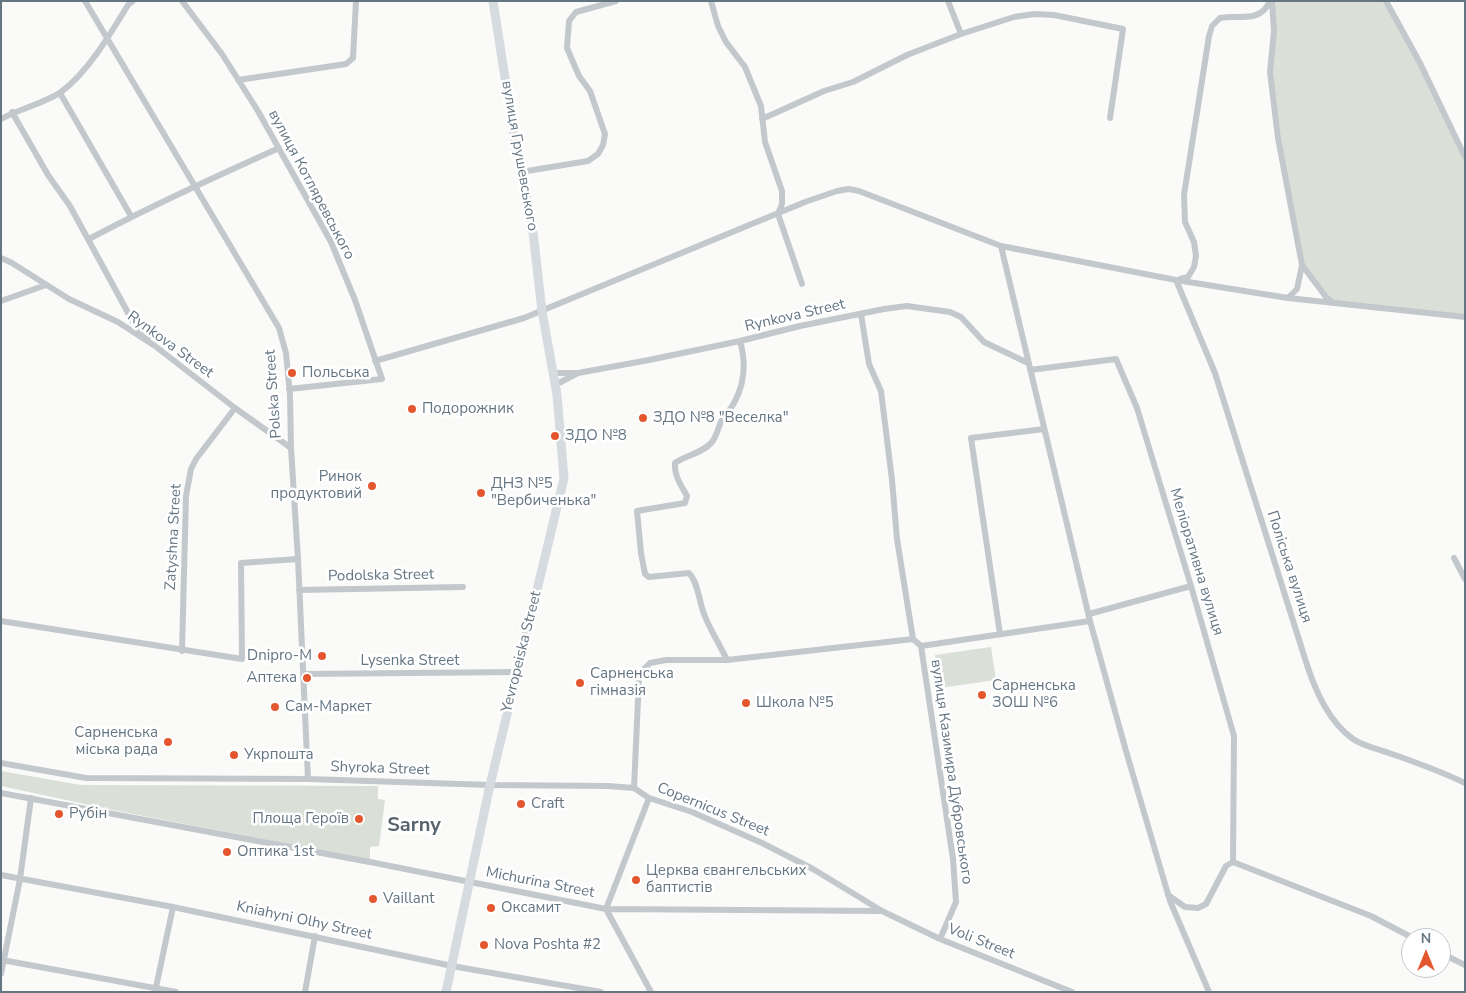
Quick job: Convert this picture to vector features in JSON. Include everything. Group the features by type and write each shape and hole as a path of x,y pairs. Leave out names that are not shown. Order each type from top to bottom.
{"main road":[{"name":"вулиця Грушевського","path":"493,1 515,142 532,223 542,311"},
{"name":"Yevropeiska Street","path":"446,992 490,785 564,478 562,437 542,311"}],"street":[{"name":"Polska Street","path":"85,1 279,328 286,353 289,389 308,779"},
{"path":"1,119 12,112 60,93 83,70 108,39 128,5 133,1"},
{"name":"вулиця Котляревського","path":"182,1 210,36 238,80 279,148 331,242 355,300 375,361"},
{"path":"238,80 346,64 353,58 356,1"},
{"path":"521,172 588,161 598,154 603,145 605,134 590,90 579,76 567,48 567,31 569,21 576,12 616,1"},
{"path":"711,1 718,26 726,42 745,67 760,106 765,142 782,191 782,204 778,214 802,284"},
{"path":"948,1 960,34"},
{"path":"1271,1 1274,31 1270,72 1278,138 1302,265 1297,289 1288,298"},
{"path":"1176,280 1188,277 1194,267 1196,256 1194,242 1185,222 1184,194 1198,94 1212,26 1220,18 1239,18 1258,14 1265,10 1271,1"},
{"path":"1386,1 1420,63 1465,157"},
{"path":"762,119 824,91 853,82 907,54 960,34 1014,17 1034,14 1066,17 1123,29 1110,118"},
{"path":"60,93 131,216"},
{"path":"12,112 48,175 70,206 133,322 156,346"},
{"path":"89,239 131,216 279,148"},
{"path":"289,389 382,379 375,361 524,318 778,214 837,191 848,189 872,195 1001,246 1176,280 1288,298 1465,317"},
{"path":"1001,246 1090,617 1168,895 1209,992"},
{"name":"Rynkova Street","path":"1,258 69,299 118,322 156,346 235,408 291,448"},
{"path":"1302,265 1326,297 1333,303"},
{"name":"Поліська вулиця","path":"1176,280 1215,373 1307,665 1315,689 1326,709 1342,729 1354,740 1439,771 1465,783"},
{"path":"1,301 46,284"},
{"name":"Rynkova Street","path":"555,385 578,373 740,341 800,326 907,306 950,312 961,317 984,342 1029,367"},
{"path":"634,788 639,678 643,670 650,663 666,660 728,660 913,639 896,538 892,480 881,392 869,364 861,314"},
{"path":"728,660 704,615 694,578 690,573 649,577 644,574 637,511 685,503 687,496 674,471 676,463 712,442 722,421 735,402 742,386 745,369 744,352 740,341"},
{"name":"Меліоративна вулиця","path":"1029,367 1116,360 1137,408 1234,736 1233,862"},
{"path":"553,373 578,373"},
{"name":"Zatyshna Street","path":"182,651 188,481 196,459 235,408"},
{"path":"1000,634 971,438 1044,429"},
{"path":"1454,558 1465,579"},
{"path":"1,621 242,659 241,563 298,559"},
{"path":"922,646 1090,617 1191,586"},
{"name":"Podolska Street","path":"299,590 463,587"},
{"name":"вулиця Казимира Дубровського","path":"913,639 922,646 953,859 956,902 940,939"},
{"name":"Lysenka Street","path":"303,674 517,672"},
{"name":"Shyroka Street","path":"1,763 86,778 308,779 490,785"},
{"name":"Copernicus Street","path":"490,785 634,788 648,798 692,812 762,843 813,869 882,911"},
{"path":"1,793 470,882"},
{"path":"1,974 20,879 31,798"},
{"path":"648,798 606,909 651,992"},
{"path":"1168,895 1185,906 1198,908 1206,904 1226,866 1233,862 1371,916 1401,932"},
{"name":"Kniahyni Olhy Street","path":"1,875 173,907 452,966 601,992"},
{"name":"Michurina Street","path":"470,882 606,909 882,911"},
{"path":"155,989 173,907"},
{"name":"Voli Street","path":"882,911 940,939 1072,992"},
{"path":"305,992 315,936"},
{"path":"1451,958 1465,965"},
{"path":"3,960 176,992"}],"shaded area":[{"path":"1272,1 1386,1 1465,157 1465,317 1333,303 1302,265 1270,72"},
{"path":"991,647 996,680 940,688 935,655"},
{"path":"1,771 81,785 378,786 378,799 385,800 379,846 370,847 370,860 108,809 1,786"}],"place":[{"name":"Польська","path":"292,373"},
{"name":"Подорожник","path":"412,409"},
{"name":"ЗДО №8 \"Веселка\"","path":"643,418"},
{"name":"ЗДО №8","path":"555,436"},
{"name":"Ринок продуктовий","path":"372,486"},
{"name":"ДНЗ №5 \"Вербиченька\"","path":"481,493"},
{"name":"Dnipro-M","path":"322,656"},
{"name":"Аптека","path":"307,678"},
{"name":"Сарненська гімназія","path":"580,683"},
{"name":"Сарненська ЗОШ №6","path":"982,695"},
{"name":"Школа №5","path":"746,703"},
{"name":"Сам-Маркет","path":"275,707"},
{"name":"Сарненська міська рада","path":"168,742"},
{"name":"Укрпошта","path":"234,755"},
{"name":"Craft","path":"521,804"},
{"name":"Рубін","path":"59,814"},
{"name":"Площа Героїв","path":"359,819"},
{"name":"Оптика 1st","path":"227,852"},
{"name":"Церква євангельських баптистів","path":"636,880"},
{"name":"Vaillant","path":"373,899"},
{"name":"Оксамит","path":"491,908"},
{"name":"Nova Poshta #2","path":"484,945"}],"district":[{"name":"Sarny","path":"414,826"}]}
